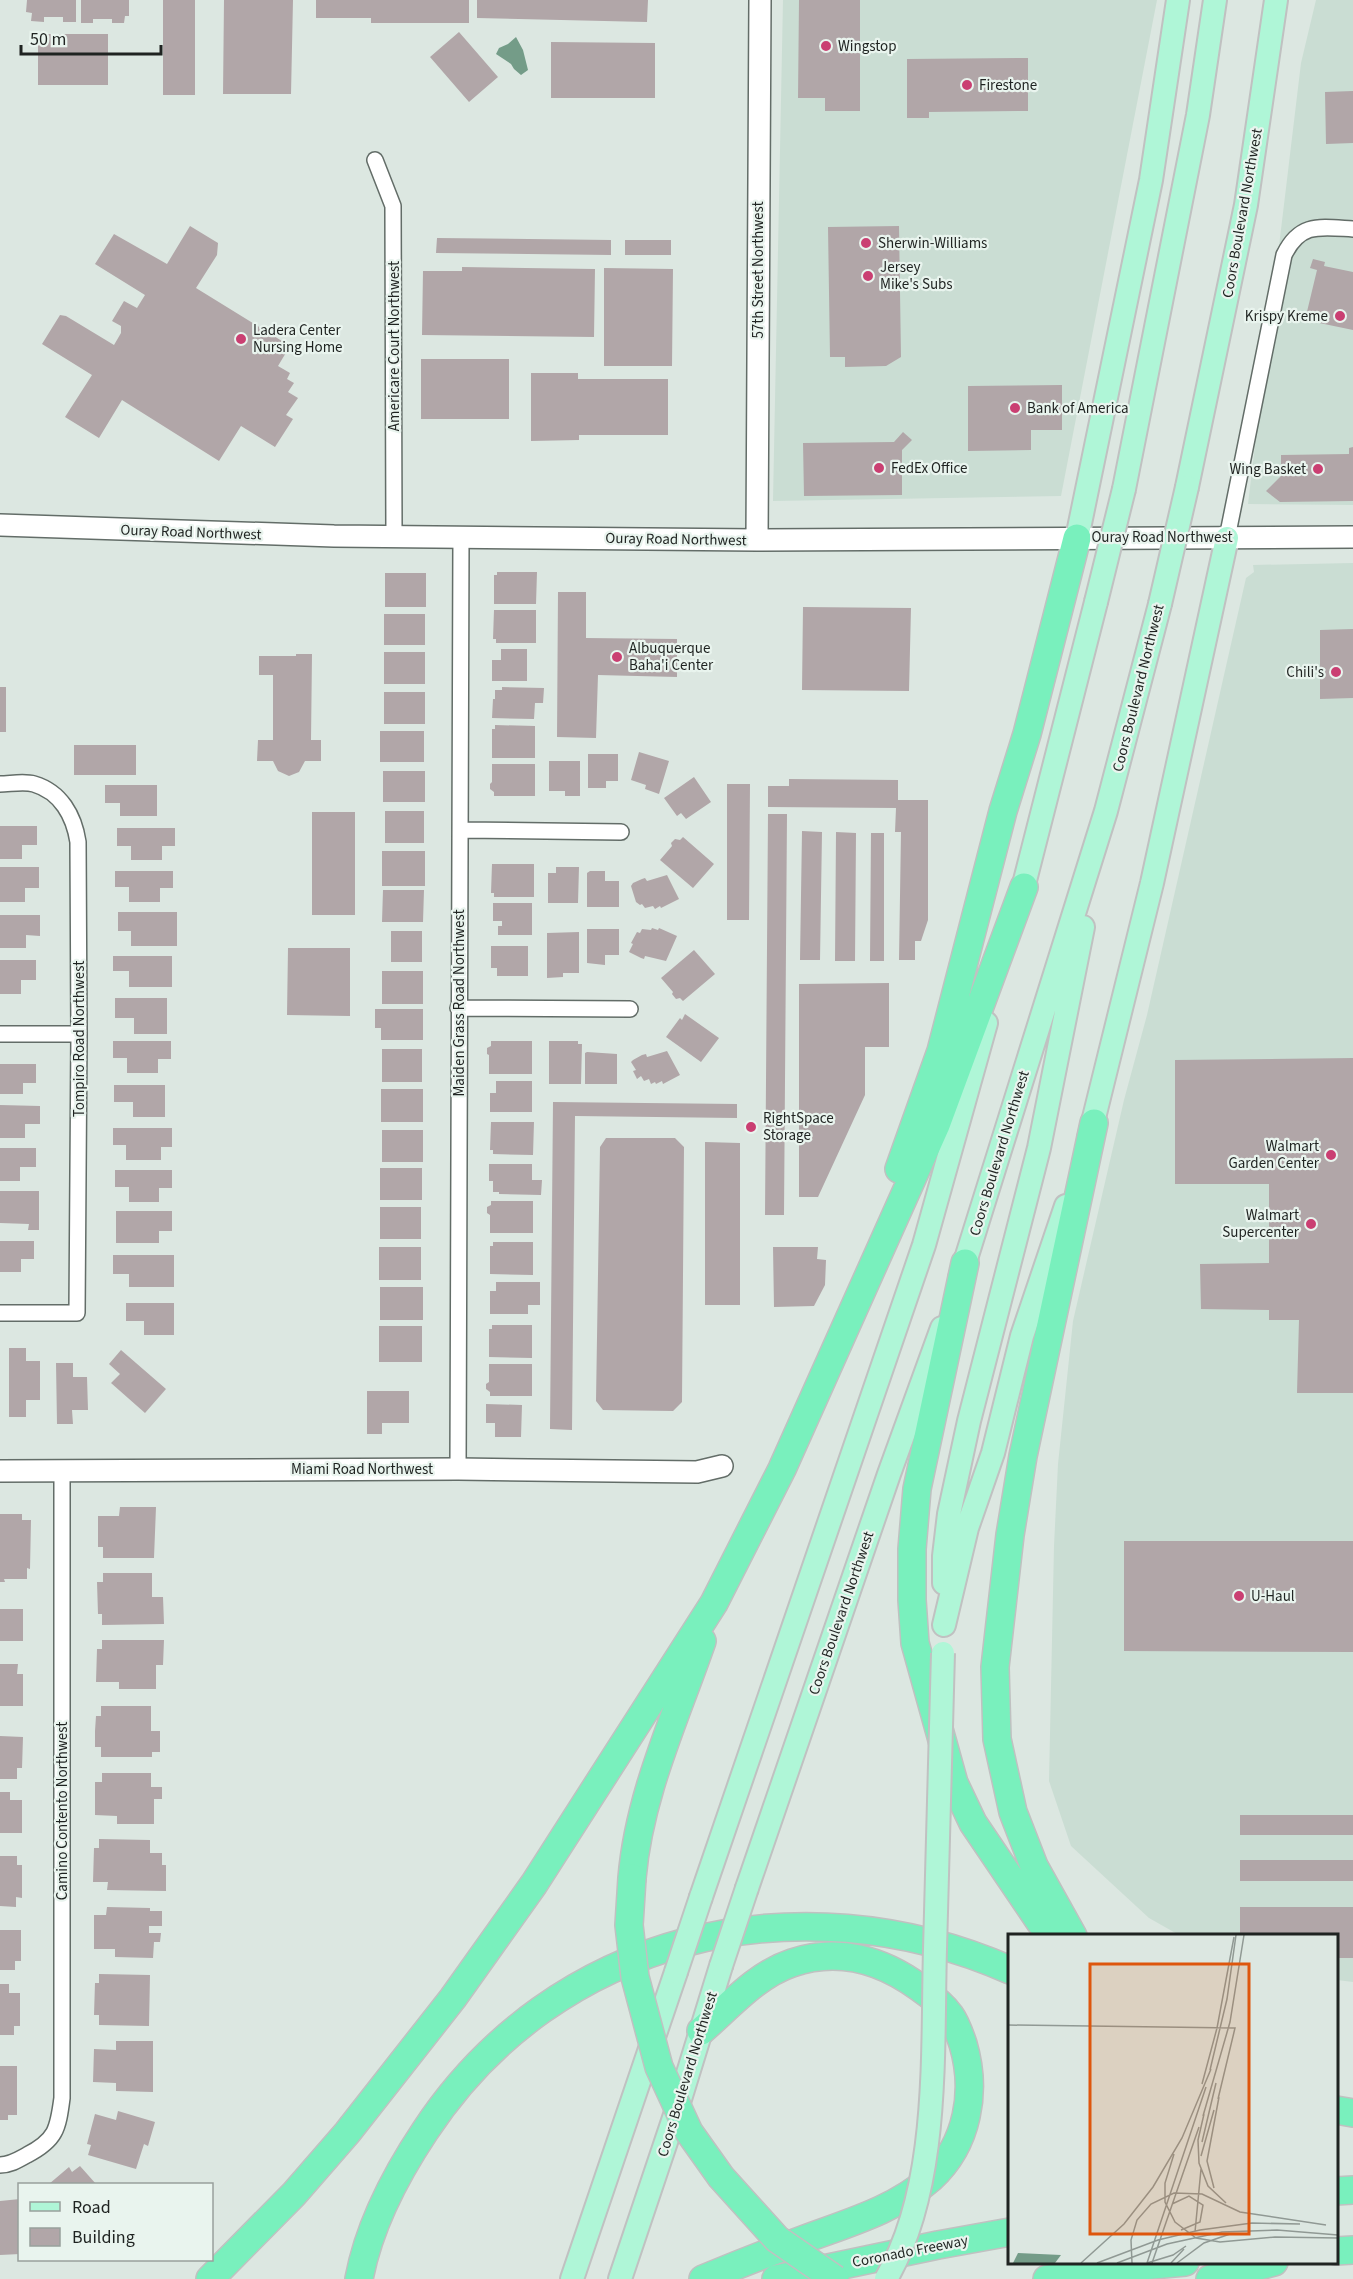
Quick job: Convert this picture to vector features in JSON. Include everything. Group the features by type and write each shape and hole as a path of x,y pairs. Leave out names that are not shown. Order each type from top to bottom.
{"highway":[{"path":"885,1240 888,1201 941,1051 1003,810 1027,734 1077,537"},
{"path":"210,2279 294,2194 332,2151 403,2065 453,1998 534,1884 714,1603 782,1469 936,1125 1024,887"},
{"path":"1072,1934 1034,1866 1013,1812 997,1739 995,1667 1010,1535 1023,1456 1094,1123"},
{"path":"965,1263 917,1489 912,1549 915,1643 954,1783 978,1831 1040,1922 1052,1934"},
{"path":"714,1603 644,1803 634,1847 629,1925 637,1987 659,2067 689,2132 721,2176 777,2239 835,2279"},
{"path":"359,2279 362,2262 387,2193 405,2160 453,2090 471,2070 519,2026 583,1983 651,1954 713,1935 770,1927 824,1925 913,1937 952,1947 1008,1969"},
{"path":"701,2031 768,1974 791,1963 815,1957 861,1958 883,1965 905,1977 930,1995 951,2015 968,2060 971,2084 963,2132 951,2155 931,2178 899,2201 864,2219 766,2253 703,2279"},
{"path":"1338,2110 1353,2113"},
{"path":"1338,2191 1353,2190"},
{"name":"Coronado Freeway","path":"776,2279 1008,2232"},
{"path":"1338,2251 1353,2250"},
{"path":"1047,2279 1164,2264"},
{"path":"1210,2279 1266,2264"}],"main road":[{"path":"1077,537 1151,180 1178,0"},
{"path":"572,2279 924,1245 1024,887 1124,489 1198,115 1215,0"},
{"name":"Coors Boulevard Northwest","path":"622,2275 747,1888 889,1474 965,1263 1106,811 1160,603 1187,487 1246,205 1276,0"},
{"path":"944,1625 967,1528 993,1453 1022,1336 1094,1123 1152,883 1227,537"},
{"path":"886,2279 910,2228 918,2197 931,2103 944,1556 949,1514 969,1421 1039,1148 1106,811"}],"street":[{"name":"57th Street Northwest","path":"757,540 760,0"},
{"name":"Americare Court Northwest","path":"375,160 393,206 394,536"},
{"path":"1227,537 1284,255 1290,243 1300,232 1328,227 1353,229"},
{"name":"Ouray Road Northwest","path":"0,525 323,536 757,540 1353,537"},
{"name":"Maiden Grass Road Northwest","path":"458,1469 461,536"},
{"name":"Tompiro Road Northwest","path":"0,784 33,784 53,795 67,807 76,826 79,1034 77,1314 0,1313"},
{"path":"460,830 621,832"},
{"path":"458,1008 630,1009"},
{"path":"0,1035 79,1034"},
{"name":"Miami Road Northwest","path":"0,1471 458,1469 697,1472 722,1466"},
{"name":"Camino Contento Northwest","path":"0,2165 8,2165 45,2146 59,2123 62,2098 62,1471"}],"shaded area":[{"path":"783,0 1157,0 1061,496 773,501"},
{"path":"1316,0 1353,0 1353,505 1248,504 1301,63"},
{"path":"516,37 523,50 528,70 521,75 511,64 496,54 499,48"},
{"path":"1353,563 1353,1982 1338,1980 1338,1934 1177,1934 1149,1918 1071,1846 1049,1781 1058,1464 1073,1321 1124,1100 1147,1015 1246,578 1254,572 1253,565"}],"building":[{"path":"27,0 76,0 76,22 63,22 63,17 44,17 44,22 31,21 32,13 26,12"},
{"path":"81,0 129,0 129,16 125,16 124,23 112,23 112,19 93,19 93,23 81,23"},
{"path":"163,0 195,0 195,95 163,95"},
{"path":"224,0 293,0 291,94 223,94"},
{"path":"316,0 469,0 469,23 371,23 371,18 316,18"},
{"path":"477,0 648,0 647,22 477,18"},
{"path":"799,0 860,0 860,111 825,111 825,98 798,98"},
{"path":"459,32 498,77 469,102 430,57"},
{"path":"38,34 108,34 108,85 38,85"},
{"path":"551,42 655,43 655,98 551,98"},
{"name":"Firestone","path":"1028,58 1028,111 929,112 929,118 907,118 907,59"},
{"path":"1353,91 1353,143 1326,144 1325,92"},
{"name":"Ladera Center Nursing Home","path":"190,226 218,243 217,255 196,288 290,346 278,366 290,373 287,379 294,383 288,392 298,398 286,415 293,419 275,447 241,426 219,461 122,400 99,438 65,417 92,375 42,344 60,315 66,316 114,345 121,333 121,326 112,321 124,301 137,308 145,295 95,264 114,234 167,264"},
{"path":"899,226 901,357 886,366 845,367 845,357 830,357 828,227"},
{"path":"437,238 611,240 611,255 436,253"},
{"path":"625,240 671,240 671,255 625,255"},
{"path":"1313,259 1325,262 1324,266 1353,272 1353,330 1305,320 1317,270 1310,268"},
{"path":"462,267 595,269 594,337 422,335 423,271 462,271"},
{"path":"604,268 673,269 672,366 604,366"},
{"path":"421,359 509,359 509,419 421,419"},
{"path":"531,373 578,373 578,379 668,379 668,435 579,435 579,440 531,441"},
{"name":"Bank of America","path":"1062,385 1062,430 1031,430 1031,450 968,451 968,386"},
{"path":"903,432 912,440 902,450 902,495 804,496 803,443 894,442"},
{"path":"1353,447 1353,501 1280,502 1266,491 1281,476 1281,455 1349,454 1349,448"},
{"path":"497,572 537,572 536,604 494,604 494,575 497,575"},
{"path":"385,573 426,573 426,607 385,607"},
{"name":"Albuquerque Baha'i Center","path":"558,592 586,592 586,638 677,639 677,677 598,675 596,738 557,737"},
{"path":"803,607 911,608 909,691 802,690"},
{"path":"494,610 536,610 536,643 496,643 496,639 493,639"},
{"path":"384,614 425,614 425,645 384,645"},
{"name":"Chili's","path":"1353,629 1353,698 1320,699 1320,630"},
{"path":"501,649 527,649 527,681 492,681 492,660 501,660"},
{"path":"384,652 425,652 425,684 384,684"},
{"path":"296,654 312,654 311,740 321,740 321,761 305,761 299,772 289,776 278,771 273,761 257,761 258,740 273,740 273,675 259,675 259,656 296,656"},
{"path":"0,687 6,687 6,732 0,732"},
{"path":"502,687 544,688 543,703 535,703 534,719 492,718 495,690 502,690"},
{"path":"384,692 425,692 425,724 384,724"},
{"path":"495,725 535,726 535,758 492,758 492,729 495,729"},
{"path":"380,731 424,731 424,762 380,762"},
{"path":"74,745 136,745 136,775 74,775"},
{"path":"639,752 669,761 659,794 645,789 646,785 631,780"},
{"path":"588,754 618,754 618,781 606,781 606,788 588,788"},
{"path":"549,761 580,761 580,796 565,796 565,791 549,791"},
{"path":"492,764 535,764 535,796 494,796 494,792 490,789"},
{"path":"383,771 425,771 425,802 383,802"},
{"path":"694,777 711,802 686,819 681,813 677,816 664,798"},
{"path":"789,779 898,780 898,800 928,800 928,920 921,941 915,941 915,960 899,960 901,832 895,832 896,808 768,807 768,786 789,786"},
{"path":"727,784 750,784 749,920 727,920"},
{"path":"105,785 157,785 157,816 120,816 120,803 105,803"},
{"path":"385,811 424,811 424,843 385,843"},
{"path":"312,812 355,812 355,915 312,915"},
{"path":"768,814 787,814 784,1215 765,1215"},
{"path":"0,826 37,826 37,845 22,845 22,859 0,859"},
{"path":"117,828 175,828 175,846 162,846 162,860 131,860 131,846 117,846"},
{"path":"802,831 822,832 820,960 800,960"},
{"path":"836,832 856,833 855,961 835,961"},
{"path":"871,833 884,833 884,961 870,961"},
{"path":"683,837 714,864 693,888 660,860 675,839 680,840"},
{"path":"382,851 425,851 425,886 382,886"},
{"path":"492,864 534,864 534,897 494,897 494,893 491,893"},
{"path":"0,867 39,867 39,888 25,888 25,902 0,902"},
{"path":"556,867 579,867 578,903 548,903 548,873 556,873"},
{"path":"115,871 173,871 173,888 160,888 160,902 129,902 129,887 115,887"},
{"path":"605,871 605,881 619,881 619,907 587,907 587,873"},
{"path":"667,875 679,899 655,909 653,906 645,908 636,902 631,886 633,883 645,878 647,881"},
{"path":"383,890 424,890 423,922 382,922"},
{"path":"493,903 532,903 532,935 498,935 498,926 502,926 502,921 493,921"},
{"path":"118,912 177,912 177,946 131,946 131,931 118,931"},
{"path":"0,915 40,915 40,936 26,935 26,948 0,948"},
{"path":"652,928 658,930 659,928 677,936 666,961 645,956 644,959 629,952 637,932"},
{"path":"587,929 619,929 619,955 605,955 605,965 587,963"},
{"path":"391,931 422,931 422,962 391,962"},
{"path":"579,932 579,973 563,973 563,977 547,978 547,933"},
{"path":"491,946 528,946 528,976 497,976 497,968 491,968"},
{"path":"288,948 350,948 350,1016 287,1015"},
{"path":"694,950 715,974 683,1001 680,998 676,999 661,978"},
{"path":"113,956 172,956 172,987 129,987 129,971 113,971"},
{"path":"0,960 36,960 36,980 21,980 21,994 0,994"},
{"path":"382,971 423,971 423,1004 382,1004"},
{"path":"889,983 889,1047 865,1047 865,1095 818,1197 799,1197 799,984"},
{"path":"115,998 167,998 167,1034 134,1034 134,1018 115,1018"},
{"path":"375,1009 423,1009 423,1040 381,1040 381,1028 375,1028"},
{"path":"685,1014 719,1038 701,1062 666,1037"},
{"path":"113,1041 171,1041 171,1059 158,1059 158,1073 127,1073 127,1058 113,1058"},
{"path":"491,1041 532,1041 532,1074 489,1074 487,1048 491,1046"},
{"path":"549,1041 578,1041 578,1044 582,1044 581,1084 549,1084"},
{"path":"382,1049 422,1049 422,1082 382,1082"},
{"path":"667,1051 680,1075 663,1084 662,1081 651,1084 649,1079 644,1081 641,1076 637,1079 633,1071 636,1070 631,1062 633,1060 642,1055 646,1054 647,1057"},
{"path":"585,1053 617,1054 617,1084 585,1084"},
{"name":"Walmart Supercenter","path":"1353,1058 1353,1393 1297,1393 1299,1320 1269,1320 1269,1310 1201,1309 1200,1264 1269,1263 1269,1184 1175,1184 1175,1060"},
{"path":"0,1064 36,1064 36,1083 23,1083 23,1094 0,1094"},
{"path":"496,1081 532,1081 532,1112 490,1112 490,1093 496,1093"},
{"path":"114,1085 165,1085 165,1117 133,1117 133,1102 114,1102"},
{"path":"381,1089 423,1089 423,1122 381,1122"},
{"path":"553,1102 737,1104 737,1118 575,1116 572,1430 550,1429"},
{"path":"0,1105 40,1106 40,1124 25,1124 25,1138 0,1138"},
{"path":"491,1122 534,1122 533,1155 493,1154 493,1150 490,1150"},
{"path":"113,1128 172,1128 172,1147 161,1147 161,1160 126,1160 126,1145 113,1145"},
{"path":"382,1130 423,1130 423,1162 382,1162"},
{"path":"606,1138 675,1138 684,1147 682,1402 673,1411 603,1410 596,1401 600,1147"},
{"path":"705,1142 740,1143 740,1305 705,1305"},
{"path":"0,1148 36,1148 36,1167 20,1167 20,1181 0,1181"},
{"path":"489,1164 532,1164 532,1180 542,1180 541,1195 493,1192 493,1181 489,1181"},
{"path":"380,1168 422,1168 422,1200 380,1200"},
{"path":"115,1170 172,1170 172,1188 159,1188 159,1202 129,1202 129,1187 115,1187"},
{"path":"0,1191 39,1191 39,1230 28,1230 29,1224 0,1223"},
{"path":"491,1201 533,1201 533,1233 490,1233 490,1215 487,1213 487,1207 491,1205"},
{"path":"380,1207 421,1207 421,1239 380,1239"},
{"path":"116,1211 172,1211 172,1231 159,1231 159,1243 116,1243"},
{"path":"0,1241 34,1241 34,1259 21,1259 21,1272 0,1272"},
{"path":"493,1242 533,1242 533,1275 490,1274 490,1246 493,1246"},
{"path":"379,1247 421,1247 421,1280 379,1280"},
{"path":"773,1247 818,1247 817,1259 826,1260 825,1285 814,1306 774,1307"},
{"path":"113,1255 174,1255 174,1287 129,1287 129,1274 113,1274"},
{"path":"496,1282 540,1282 540,1305 528,1305 528,1314 490,1314 490,1291 496,1291"},
{"path":"380,1287 423,1287 423,1320 380,1320"},
{"path":"126,1303 174,1303 174,1335 144,1335 144,1321 126,1321"},
{"path":"492,1325 532,1325 532,1358 489,1357 489,1329 492,1329"},
{"path":"379,1326 422,1326 422,1362 379,1362"},
{"path":"9,1348 26,1348 26,1361 40,1361 40,1400 26,1400 26,1417 9,1417"},
{"path":"121,1350 166,1389 145,1413 111,1383 120,1374 109,1364"},
{"path":"56,1363 73,1363 73,1377 87,1377 88,1410 72,1410 73,1424 57,1424"},
{"path":"489,1364 532,1364 532,1396 490,1396 490,1392 486,1389 486,1384 489,1382"},
{"path":"367,1391 409,1391 409,1423 382,1423 382,1434 367,1434"},
{"path":"486,1404 522,1405 521,1437 495,1437 495,1423 486,1423"},
{"path":"120,1507 156,1507 154,1558 103,1558 103,1547 98,1547 98,1516 119,1516"},
{"path":"0,1514 22,1514 22,1520 31,1520 30,1569 27,1568 27,1579 4,1579 5,1582 0,1582"},
{"name":"U-Haul","path":"1124,1541 1353,1541 1353,1652 1124,1651"},
{"path":"103,1573 152,1573 152,1597 163,1597 164,1624 102,1625 102,1614 98,1614 97,1582 103,1582"},
{"path":"0,1609 23,1609 23,1641 0,1641"},
{"path":"102,1640 164,1640 163,1665 156,1665 156,1689 119,1689 119,1682 96,1682 97,1649 102,1649"},
{"path":"0,1664 18,1664 17,1674 23,1674 23,1706 0,1706"},
{"path":"101,1706 151,1706 151,1731 160,1731 160,1752 152,1752 152,1757 101,1757 101,1747 95,1747 95,1731 96,1716 101,1716"},
{"path":"0,1736 23,1737 22,1768 17,1768 17,1779 0,1779"},
{"path":"102,1773 151,1773 151,1787 162,1787 162,1799 154,1799 154,1824 117,1824 117,1816 95,1815 95,1782 102,1782"},
{"path":"0,1792 10,1792 10,1800 22,1800 22,1833 0,1833"},
{"path":"1240,1815 1353,1815 1353,1835 1240,1835"},
{"path":"99,1839 150,1840 150,1853 162,1853 162,1865 166,1865 166,1891 107,1890 108,1882 93,1882 94,1848 99,1848"},
{"path":"0,1856 17,1856 17,1865 22,1865 22,1898 16,1897 16,1907 0,1906"},
{"path":"1240,1860 1353,1860 1353,1881 1240,1881"},
{"path":"107,1907 150,1908 150,1911 162,1911 162,1926 149,1926 149,1933 161,1933 160,1942 154,1942 153,1958 115,1957 115,1949 94,1949 94,1915 106,1915"},
{"path":"1240,1907 1353,1907 1353,1958 1338,1958 1338,1934 1240,1934"},
{"path":"0,1930 21,1930 21,1961 15,1961 15,1970 0,1970"},
{"path":"99,1974 150,1975 149,2026 99,2025 99,2015 94,2015 95,1983 99,1983"},
{"path":"0,1984 9,1984 9,1993 20,1993 20,2026 14,2026 14,2035 0,2035"},
{"path":"116,2041 153,2041 153,2092 116,2091 116,2083 93,2082 94,2049 116,2050"},
{"path":"0,2066 17,2066 17,2115 8,2115 8,2120 0,2120"},
{"path":"118,2111 155,2122 148,2146 144,2144 136,2169 88,2155 91,2145 87,2144 95,2114 116,2120"},
{"path":"80,2166 95,2183 50,2183 69,2167 72,2172"},
{"path":"18,2199 18,2254 0,2255 0,2201"}],"place":[{"name":"Wingstop","path":"826,46"},
{"name":"Firestone","path":"967,85"},
{"name":"Sherwin-Williams","path":"866,243"},
{"name":"Jersey Mike's Subs","path":"868,276"},
{"name":"Krispy Kreme","path":"1340,316"},
{"name":"Ladera Center Nursing Home","path":"241,339"},
{"name":"Bank of America","path":"1015,408"},
{"name":"FedEx Office","path":"879,468"},
{"name":"Wing Basket","path":"1318,469"},
{"name":"Albuquerque Baha'i Center","path":"617,657"},
{"name":"Chili's","path":"1336,672"},
{"name":"RightSpace Storage","path":"751,1127"},
{"name":"Walmart Garden Center","path":"1331,1155"},
{"name":"Walmart Supercenter","path":"1311,1224"},
{"name":"U-Haul","path":"1239,1596"}]}
